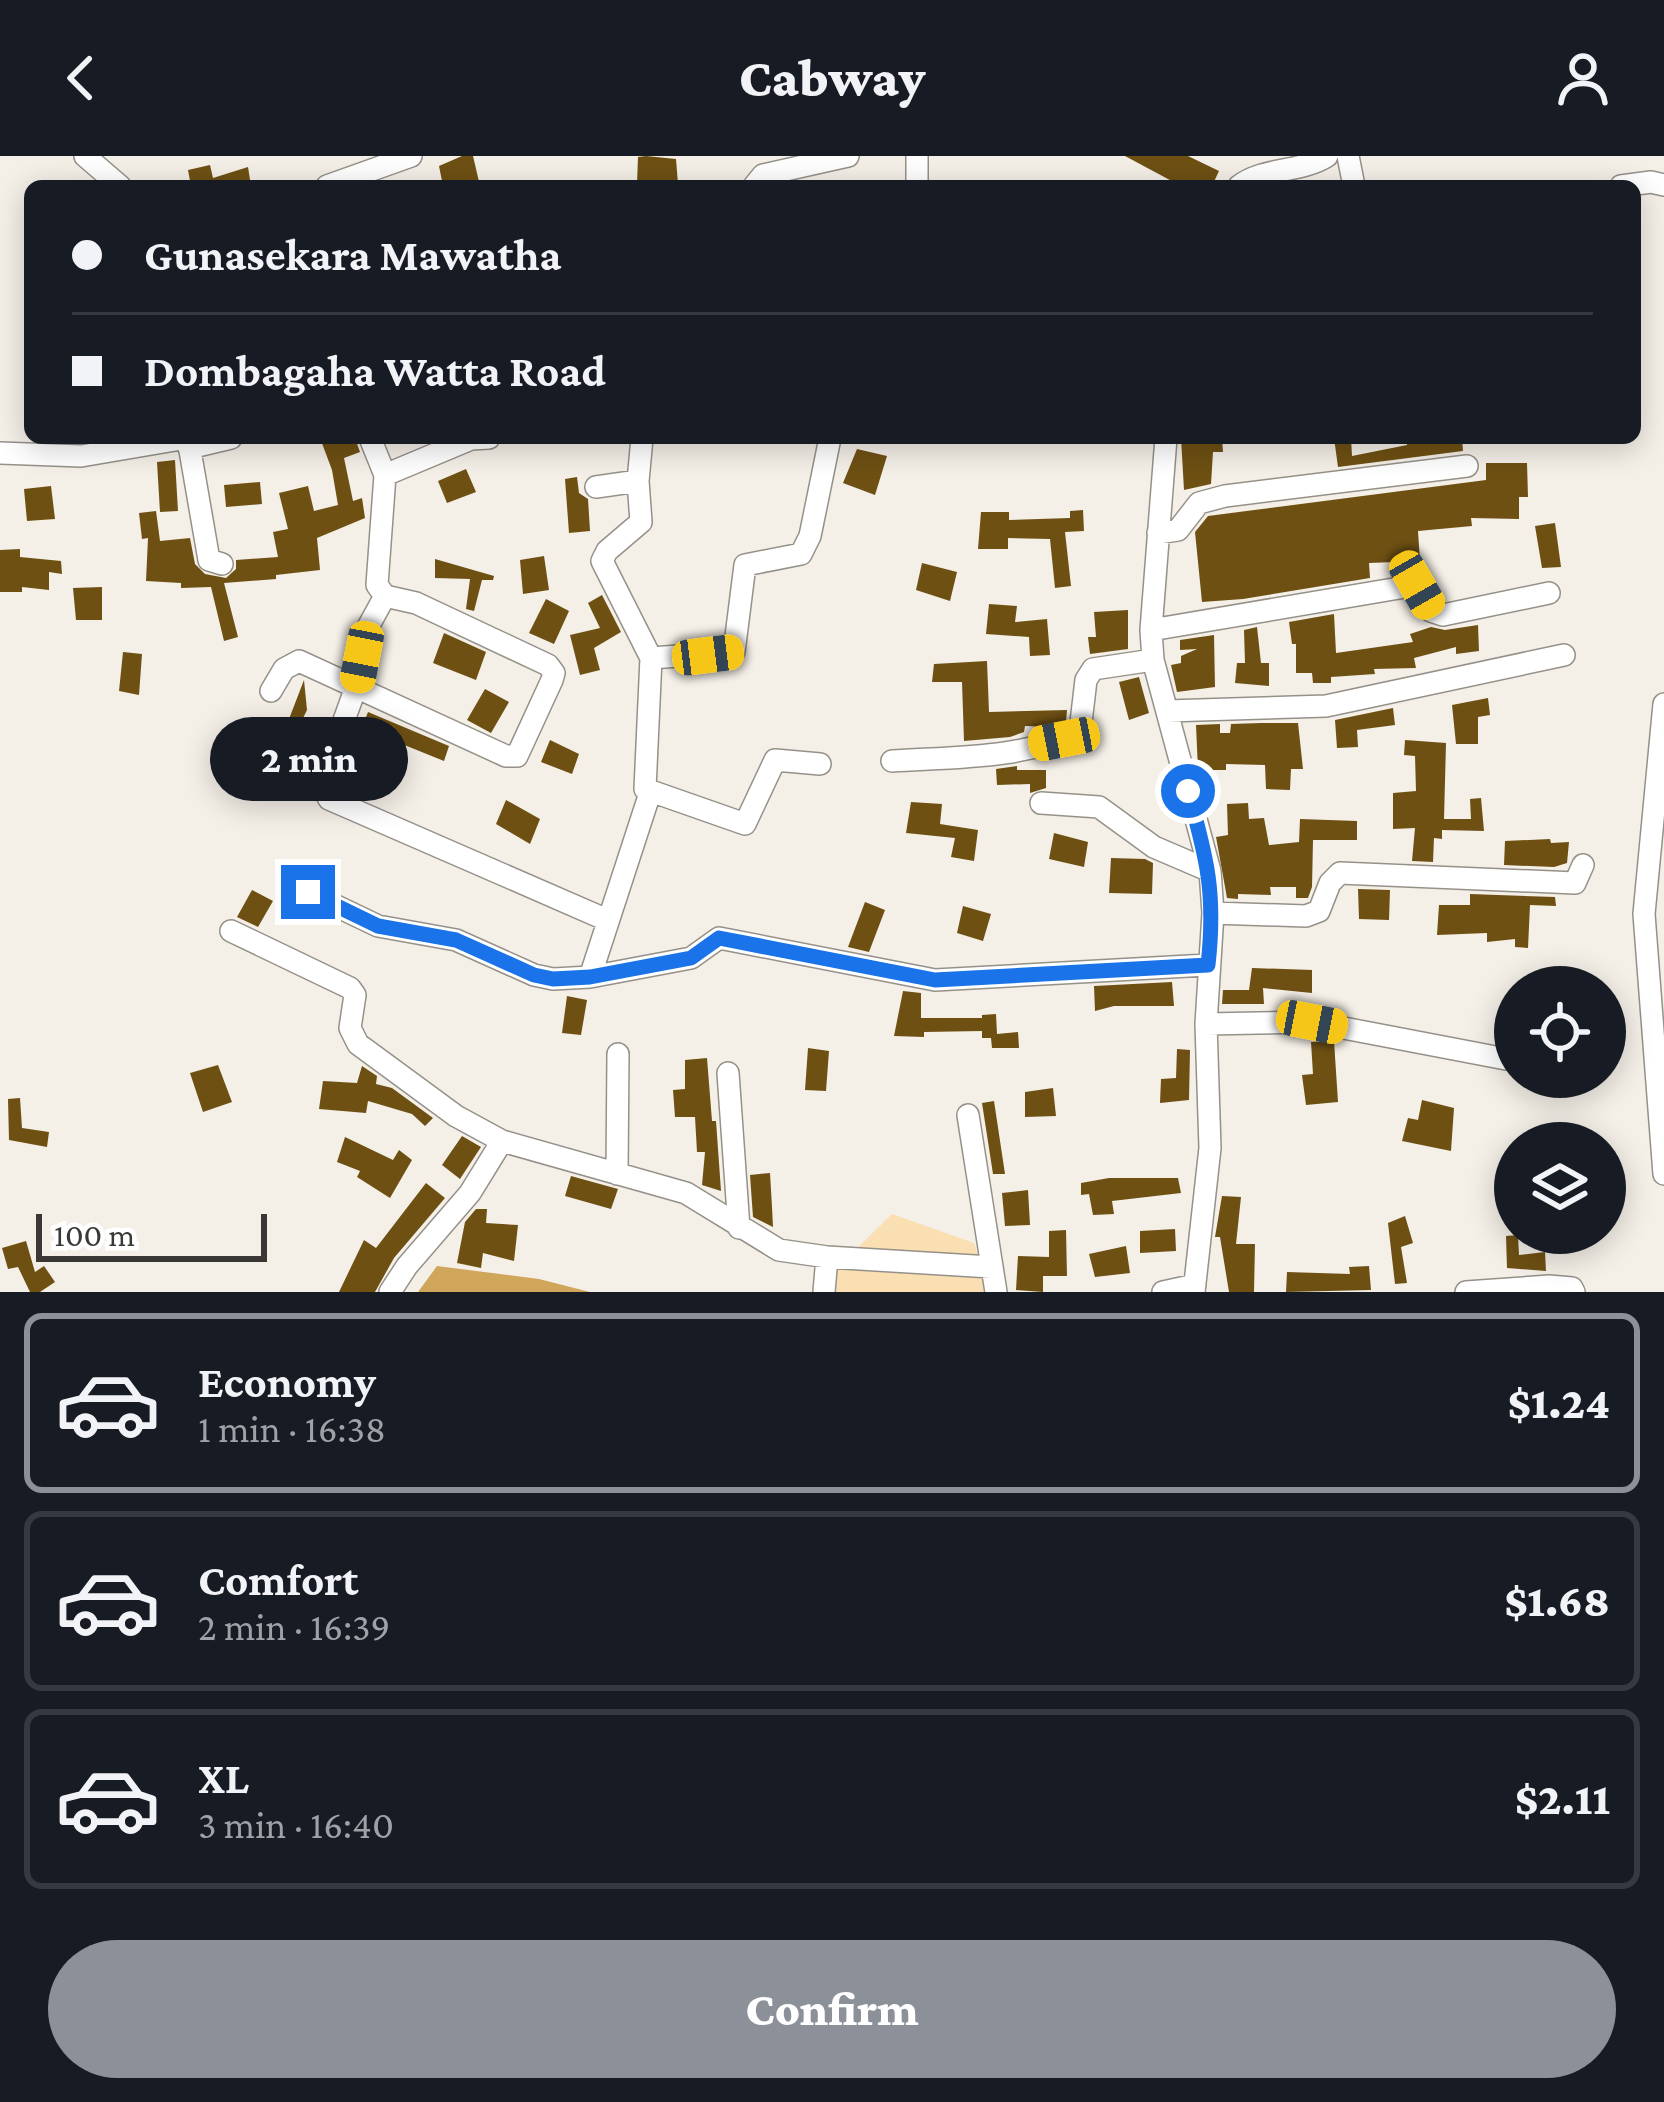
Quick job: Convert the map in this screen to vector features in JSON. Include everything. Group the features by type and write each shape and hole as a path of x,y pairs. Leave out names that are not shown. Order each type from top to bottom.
{"street":[{"path":"86,156 113,180"},
{"path":"344,180 410,156"},
{"path":"759,180 763,175 848,156"},
{"path":"1250,180 1307,167 1327,156"},
{"path":"0,453 81,456 173,444"},
{"path":"188,444 209,560 222,564"},
{"path":"271,691 284,669 299,662 506,756 517,756 554,673 548,664 416,603 385,596 377,586 385,475 372,444"},
{"path":"385,475 459,444"},
{"path":"641,444 641,522 602,561 651,658 643,783 650,793 745,824 775,760 820,764"},
{"path":"651,658 734,652 745,565 801,554 810,536 829,444"},
{"path":"1163,1292 1195,1289 1210,1148 1206,1024 1214,913 1210,871 1150,631 1165,444"},
{"path":"1158,533 1178,530 1199,503 1226,496 1467,466"},
{"path":"596,487 638,482"},
{"path":"1150,631 1417,585 1432,611 1443,615 1549,593"},
{"path":"385,596 368,626 356,687 321,784 329,799 607,920"},
{"path":"1167,711 1326,706 1564,655"},
{"path":"892,761 981,756 1064,739 1080,731 1086,680 1093,670 1154,660"},
{"path":"1664,704 1644,914 1664,1174"},
{"path":"590,977 650,793"},
{"path":"1041,803 1100,807 1154,847 1210,871"},
{"path":"1214,913 1306,916 1319,911 1330,883 1340,873 1575,883 1582,865"},
{"path":"308,892 378,926 456,940 553,979 691,958 719,938 935,980 1208,965"},
{"path":"231,931 350,988 355,995 350,1028 358,1044 423,1094 502,1141 686,1193 779,1250 991,1267"},
{"path":"1206,1024 1312,1022 1494,1057"},
{"path":"617,1174 618,1054"},
{"path":"728,1072 739,1228"},
{"path":"968,1115 996,1292"},
{"path":"390,1292 470,1193 502,1141"},
{"path":"824,1292 827,1257"},
{"path":"1466,1292 1549,1286 1574,1292"}],"shaded area":[{"path":"892,1214 974,1243 990,1292 836,1292 837,1268"},
{"path":"437,1266 539,1279 590,1292 418,1292"}],"building":[{"path":"473,156 479,180 442,180 439,166"},
{"path":"1125,156 1188,156 1219,171 1215,180 1170,180"},
{"path":"638,157 676,159 678,180 637,180"},
{"path":"210,165 213,178 248,167 250,180 190,180 188,170"},
{"path":"322,444 357,444 360,452 344,458 353,501 362,498 365,518 317,538 320,570 224,583 238,637 224,641 211,587 181,588 181,583 146,581 148,538 142,539 139,513 156,511 160,541 190,538 195,564 205,574 226,578 236,569 236,560 278,557 273,532 288,529 279,493 308,486 314,511 338,505"},
{"path":"1181,444 1222,444 1223,452 1213,452 1211,484 1184,490"},
{"path":"1335,444 1351,444 1352,456 1407,444 1462,444 1463,451 1338,467"},
{"path":"857,449 887,456 875,495 843,483"},
{"path":"175,460 178,511 160,512 157,462"},
{"path":"1486,463 1527,463 1528,497 1519,497 1519,519 1471,518 1472,526 1418,531 1420,561 1369,563 1370,578 1202,602 1195,532 1208,516 1486,480"},
{"path":"466,469 476,492 447,503 438,481"},
{"path":"577,477 579,493 588,499 590,531 569,533 565,479"},
{"path":"260,482 262,504 226,507 224,485"},
{"path":"51,486 55,519 27,521 24,489"},
{"path":"1083,510 1084,531 1065,532 1071,586 1055,588 1050,539 1008,538 1008,549 978,549 981,512 1009,512 1009,520 1070,518 1070,511"},
{"path":"1555,523 1561,567 1542,568 1535,526"},
{"path":"20,549 20,557 61,561 62,574 49,572 49,590 22,587 22,592 0,592 0,550"},
{"path":"544,556 549,590 523,594 520,560"},
{"path":"435,559 494,576 482,580 474,611 466,609 470,579 435,578"},
{"path":"922,563 957,572 950,601 916,590"},
{"path":"102,587 102,620 76,620 73,588"},
{"path":"602,595 621,632 594,648 600,670 580,675 570,635 600,628 588,603"},
{"path":"546,599 569,611 554,644 529,633"},
{"path":"989,604 1017,606 1015,622 1047,619 1050,655 1030,656 1029,637 986,634"},
{"path":"1128,610 1128,649 1090,654 1088,637 1096,637 1094,612"},
{"path":"1334,614 1336,653 1413,642 1410,634 1431,627 1478,625 1479,651 1456,654 1456,647 1414,658 1416,668 1374,669 1375,674 1313,683 1312,673 1296,673 1296,644 1292,644 1289,622"},
{"path":"1257,627 1261,663 1269,663 1269,686 1235,683 1237,663 1245,663 1244,630"},
{"path":"444,633 486,652 476,680 433,663"},
{"path":"1214,635 1215,687 1177,692 1171,665 1197,649 1180,650 1180,640"},
{"path":"123,652 142,654 139,695 119,691"},
{"path":"987,661 989,712 1067,710 1066,721 1052,727 1025,726 1024,732 1010,737 964,741 962,682 932,682 934,664"},
{"path":"1139,677 1149,713 1129,720 1119,682"},
{"path":"304,680 307,710 301,722 322,733 316,749 284,732"},
{"path":"485,689 509,702 491,733 467,720"},
{"path":"1488,698 1490,715 1478,717 1478,744 1456,744 1452,705"},
{"path":"1393,708 1395,725 1357,730 1358,747 1337,748 1335,720"},
{"path":"368,712 449,746 444,761 382,736 376,752 356,743"},
{"path":"1298,723 1303,769 1291,769 1290,790 1266,789 1265,765 1226,764 1226,770 1198,770 1196,725 1220,724 1220,733 1230,733 1231,724"},
{"path":"550,740 579,754 572,774 541,762"},
{"path":"1405,740 1446,743 1444,819 1471,819 1470,799 1481,798 1484,831 1442,830 1442,839 1434,838 1433,862 1412,861 1415,828 1393,829 1393,793 1416,791 1415,756 1404,755"},
{"path":"1017,766 1017,770 1046,770 1046,788 1030,793 1030,784 997,785 996,769"},
{"path":"506,800 540,819 530,844 496,824"},
{"path":"911,802 942,804 940,824 978,830 974,861 951,857 955,838 906,833"},
{"path":"1248,803 1249,819 1264,818 1269,845 1299,842 1300,819 1357,821 1357,840 1313,840 1308,898 1296,898 1296,887 1270,887 1271,895 1227,898 1216,837 1228,835 1227,804"},
{"path":"1054,833 1088,842 1084,867 1049,859"},
{"path":"1550,839 1551,843 1569,842 1567,863 1504,865 1505,841"},
{"path":"1111,858 1153,863 1152,894 1109,893"},
{"path":"1358,889 1390,890 1389,920 1359,919"},
{"path":"252,890 273,901 258,927 237,917"},
{"path":"1470,894 1555,897 1556,906 1530,905 1528,948 1515,947 1515,939 1487,942 1487,933 1437,935 1439,905 1470,905"},
{"path":"865,902 885,910 869,952 848,947"},
{"path":"963,906 991,914 983,941 957,933"},
{"path":"1252,968 1312,970 1312,993 1263,988 1264,1004 1222,1004 1223,990 1249,990"},
{"path":"1172,982 1174,1006 1114,1006 1095,1011 1094,986"},
{"path":"903,991 921,993 921,1018 996,1014 997,1034 1018,1032 1019,1048 992,1048 991,1038 982,1038 982,1031 894,1036"},
{"path":"567,996 587,1000 581,1035 562,1033"},
{"path":"1334,1041 1338,1102 1306,1105 1302,1075 1313,1074 1311,1042"},
{"path":"808,1048 829,1051 826,1091 805,1090"},
{"path":"1177,1049 1190,1050 1189,1100 1160,1103 1161,1079 1176,1078"},
{"path":"707,1058 721,1191 702,1185 705,1152 697,1152 695,1117 675,1117 673,1090 685,1089 685,1060"},
{"path":"218,1065 232,1102 203,1112 190,1073"},
{"path":"362,1066 377,1076 376,1084 392,1088 433,1118 425,1126 412,1114 368,1101 366,1113 319,1109 323,1081 357,1083"},
{"path":"1053,1088 1056,1116 1025,1117 1025,1092"},
{"path":"20,1098 22,1128 49,1132 47,1147 9,1140 8,1099"},
{"path":"1422,1100 1454,1108 1451,1151 1402,1141 1408,1118 1418,1120"},
{"path":"994,1101 1005,1174 993,1174 982,1103"},
{"path":"462,1136 481,1147 460,1179 442,1165"},
{"path":"345,1137 393,1160 399,1150 412,1160 390,1198 357,1177 360,1171 337,1162"},
{"path":"770,1173 773,1227 753,1217 750,1175"},
{"path":"571,1176 618,1189 611,1209 565,1196"},
{"path":"1178,1178 1181,1193 1112,1201 1114,1214 1093,1215 1089,1194 1081,1195 1081,1183"},
{"path":"426,1183 445,1198 394,1258 375,1292 339,1292 364,1240 376,1248"},
{"path":"1028,1190 1030,1225 1005,1226 1002,1193"},
{"path":"1222,1196 1241,1197 1236,1244 1255,1244 1254,1292 1229,1292 1220,1237 1215,1237"},
{"path":"476,1209 487,1209 486,1223 518,1225 514,1261 483,1253 481,1268 457,1263 465,1222"},
{"path":"1405,1216 1413,1243 1401,1247 1407,1283 1395,1284 1388,1223"},
{"path":"1175,1229 1176,1251 1140,1253 1140,1231"},
{"path":"1066,1230 1067,1276 1043,1276 1043,1292 1016,1290 1018,1256 1049,1257 1049,1231"},
{"path":"26,1241 35,1272 44,1266 55,1282 40,1292 30,1292 18,1267 8,1269 2,1248"},
{"path":"1126,1246 1130,1273 1095,1277 1089,1254"},
{"path":"1507,1254 1545,1254 1546,1271 1507,1268"},
{"path":"1369,1266 1371,1290 1286,1292 1287,1272 1350,1274 1349,1267"}],"route":[{"path":"308,892 378,926 456,940 553,979 691,958 719,938 935,980 1208,965 1214,913 1210,871 1188,791"}]}
